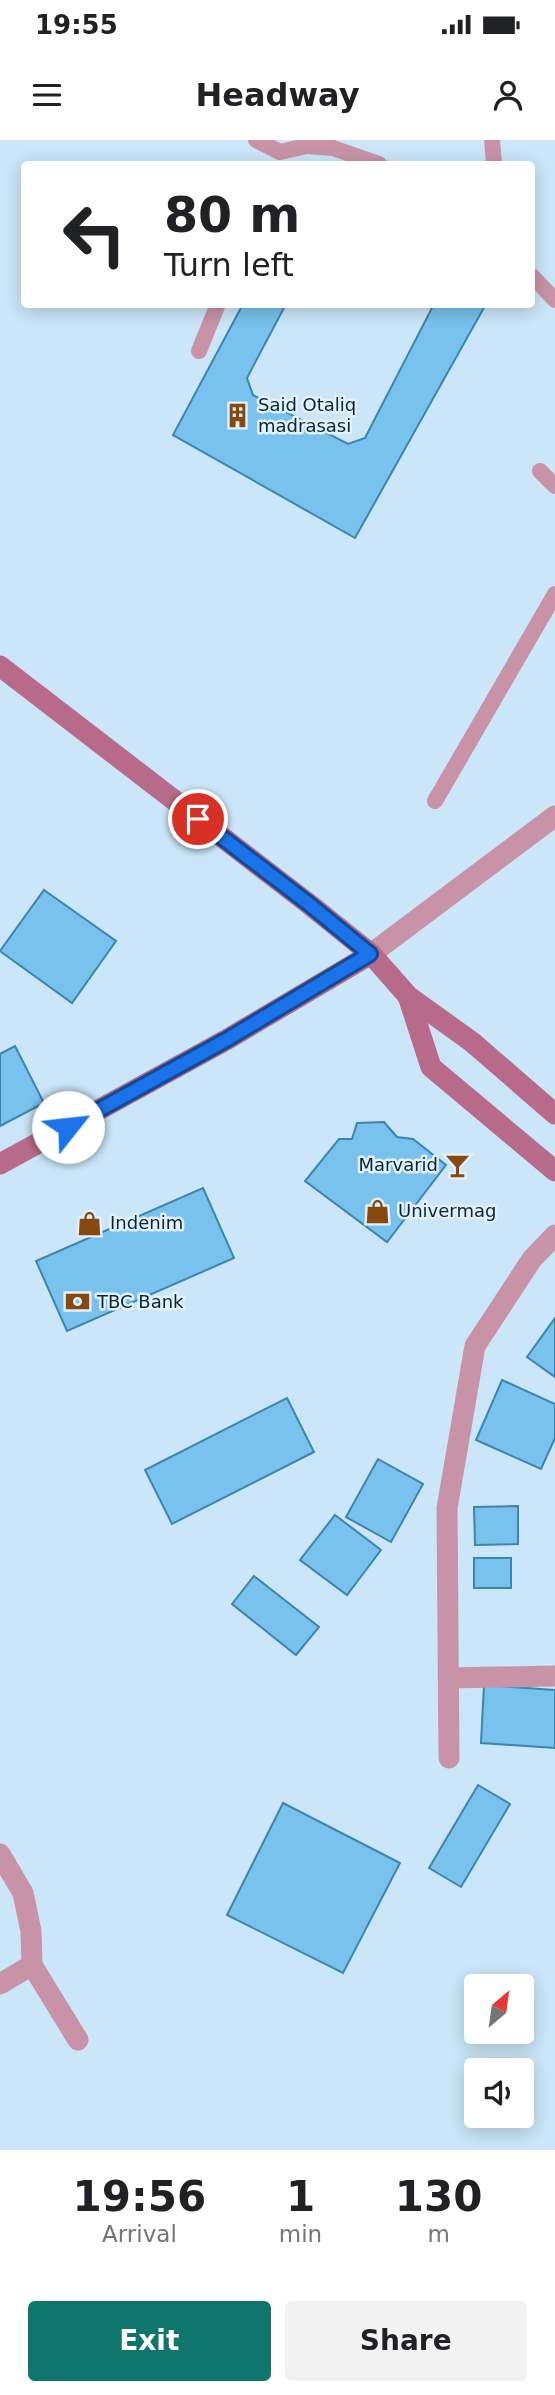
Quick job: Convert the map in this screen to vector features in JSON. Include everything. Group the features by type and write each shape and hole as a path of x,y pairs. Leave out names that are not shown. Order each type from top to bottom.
{"main road":[{"path":"0,666 309,904 370,954 408,996 472,1042 555,1114"},
{"path":"0,1164 226,1040 370,954"},
{"path":"408,996 431,1067 555,1171"}],"street":[{"path":"370,954 555,816"},
{"path":"449,1758 447,1508 475,1346 532,1259 555,1234"},
{"path":"449,1678 555,1676"},
{"path":"0,1854 23,1893 31,1931 32,1965 78,2040"},
{"path":"0,1984 32,1965"}],"lane":[{"path":"256,140 277,158 308,143 334,148 371,161"},
{"path":"492,140 494,161"},
{"path":"535,279 555,300"},
{"path":"199,351 216,308"},
{"path":"540,471 555,486"},
{"path":"435,801 555,594"}],"building":[{"name":"Said Otaliq madrasasi","path":"241,308 284,308 247,378 253,395 348,444 365,438 432,308 484,308 355,538 173,435"},
{"path":"44,890 116,941 72,1003 0,951"},
{"path":"15,1046 44,1103 0,1126 0,1054"},
{"name":"Univermag","path":"384,1122 397,1137 413,1139 446,1165 387,1242 305,1181 339,1139 352,1139 357,1123"},
{"path":"203,1188 234,1258 67,1331 36,1261"},
{"path":"555,1318 555,1377 527,1357"},
{"path":"502,1380 555,1404 555,1438 541,1469 476,1440"},
{"path":"287,1398 314,1452 172,1524 145,1470"},
{"path":"378,1459 423,1484 391,1542 346,1517"},
{"path":"518,1506 518,1544 475,1545 474,1507"},
{"path":"335,1515 381,1550 347,1595 300,1560"},
{"path":"474,1558 511,1558 511,1588 474,1588"},
{"path":"254,1576 319,1627 296,1655 232,1604"},
{"path":"484,1685 555,1690 555,1748 481,1743"},
{"path":"478,1785 510,1804 461,1887 429,1868"},
{"path":"283,1803 400,1863 343,1973 227,1915"}],"place":[{"name":"Said Otaliq madrasasi","path":"238,415"},
{"name":"Marvarid","path":"458,1165"},
{"name":"Univermag","path":"378,1211"},
{"name":"Indenim","path":"90,1223"},
{"name":"TBC Bank","path":"77,1302"}],"route":[{"path":"68,1127 226,1040 370,954 198,819"}]}
